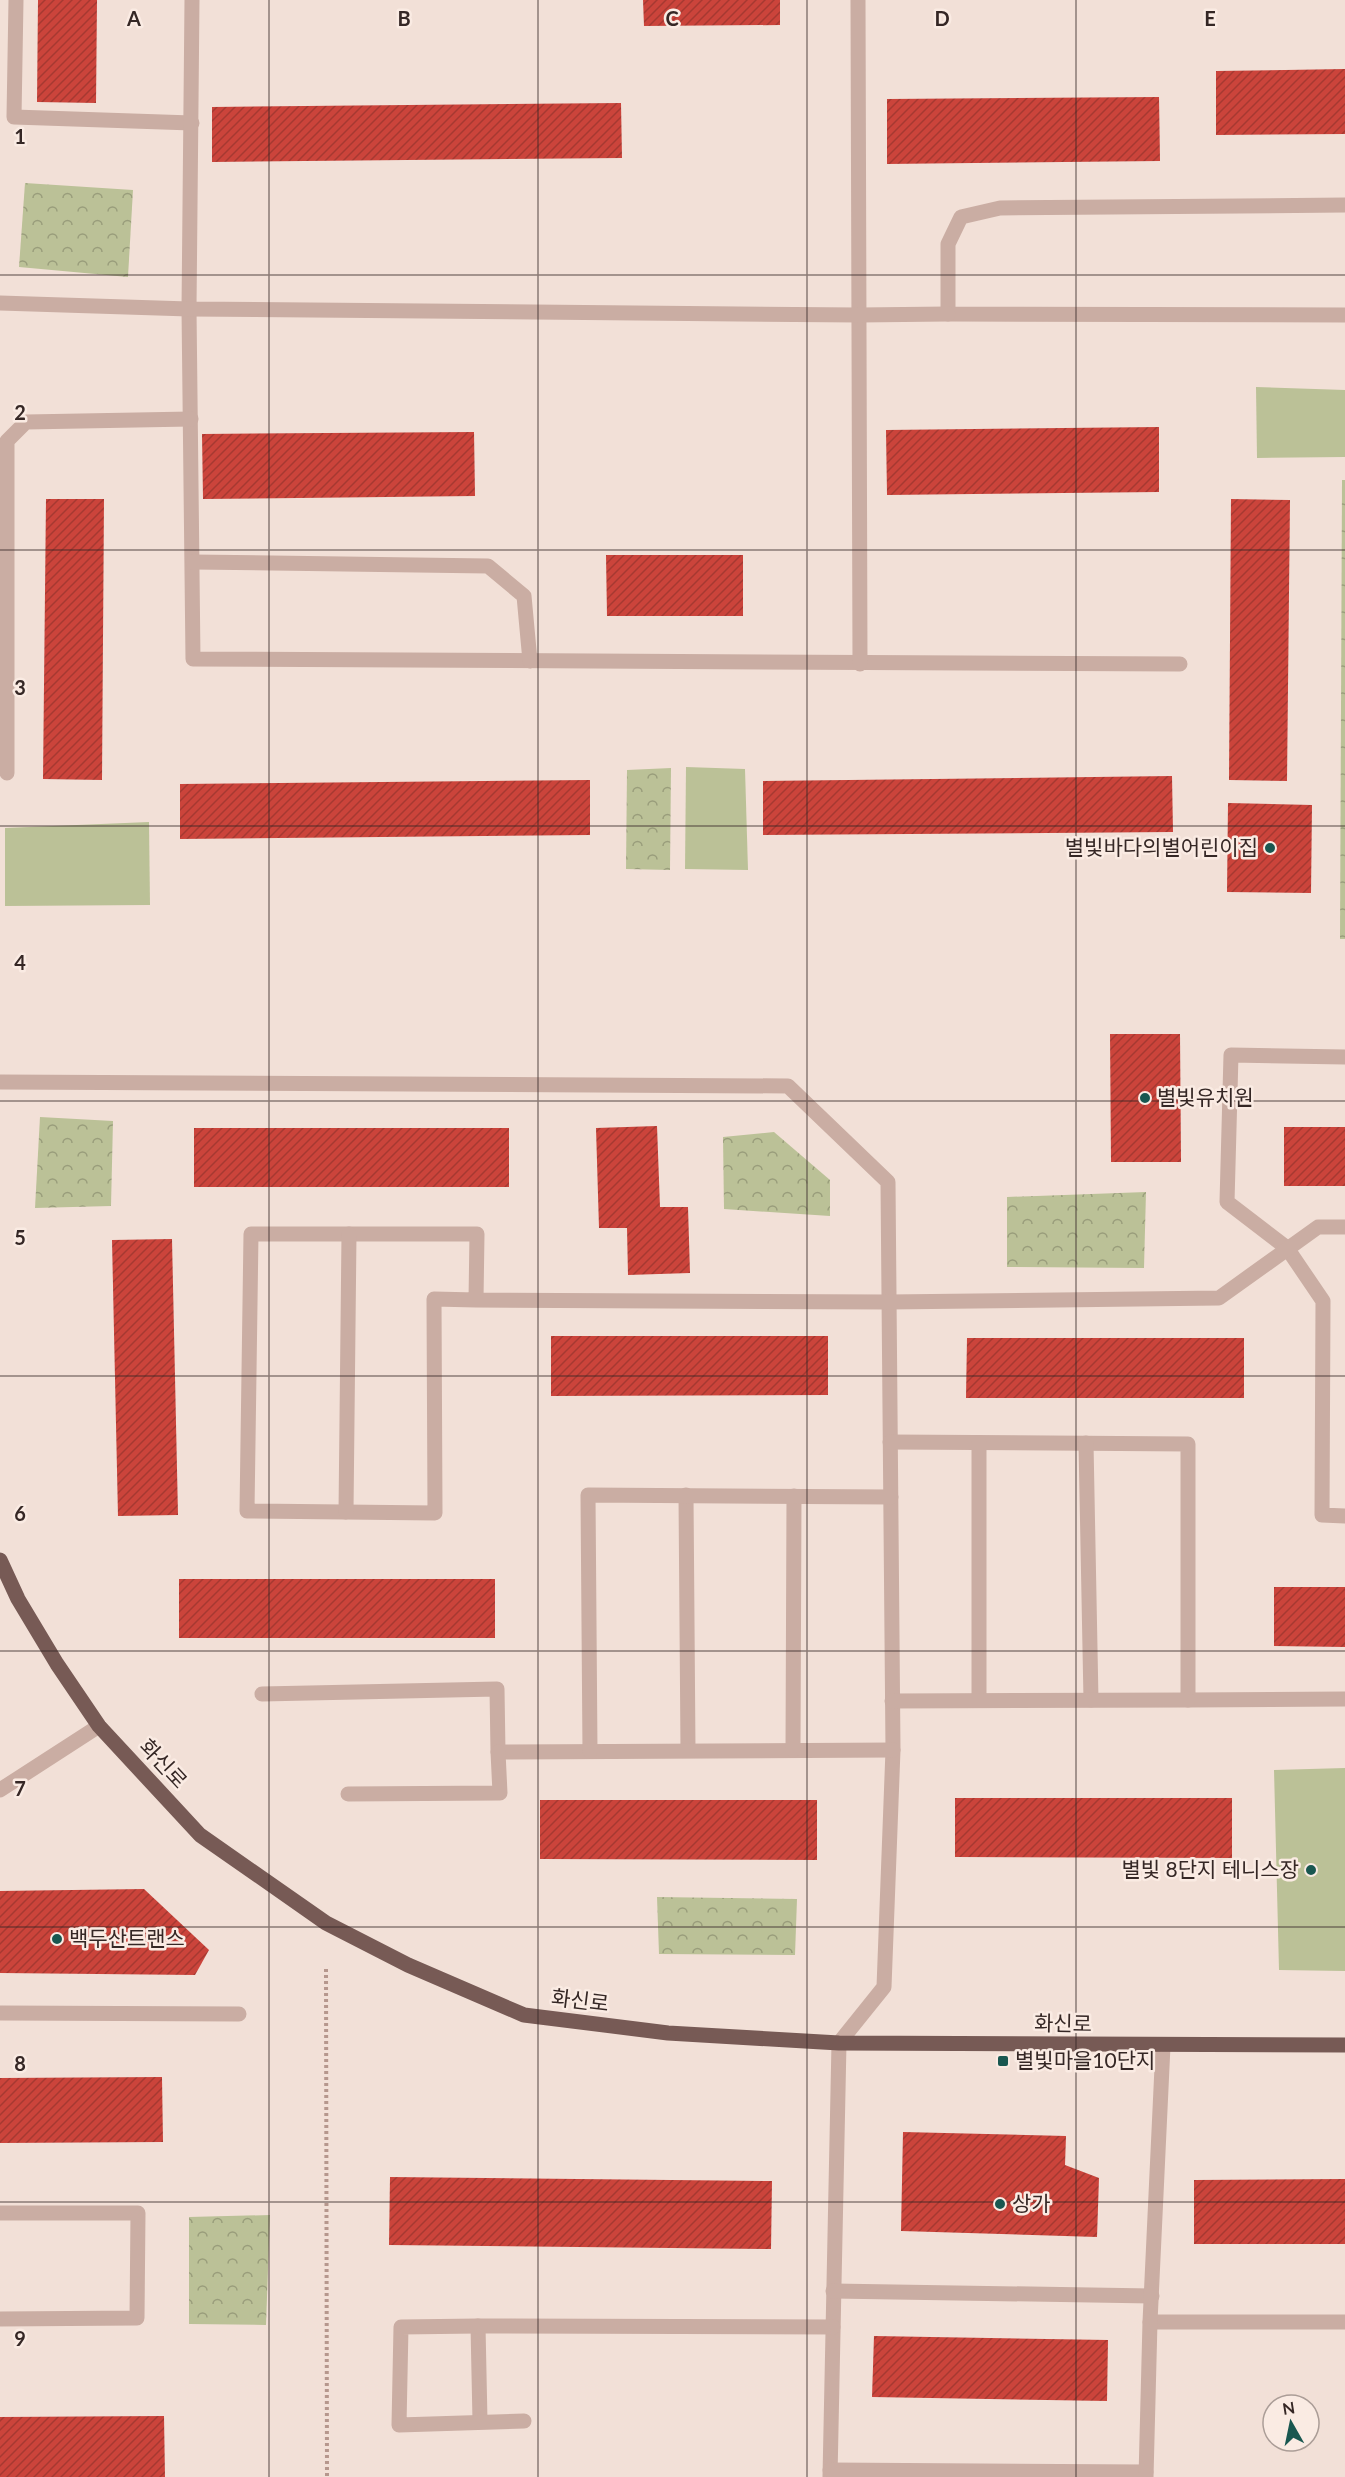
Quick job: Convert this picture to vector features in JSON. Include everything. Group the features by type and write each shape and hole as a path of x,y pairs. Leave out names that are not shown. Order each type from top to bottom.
{"main road":[{"name":"화신로","path":"0,1560 23,1609 99,1726 200,1835 326,1923 408,1965 524,2015 668,2033 839,2043 1345,2045"}],"lane":[{"path":"16,0 14,117 192,123"},
{"path":"192,0 189,309 193,659 1180,664"},
{"path":"858,0 860,664"},
{"path":"948,314 948,244 961,217 1000,208 1345,205"},
{"path":"0,303 189,309 859,315 1345,315"},
{"path":"7,773 7,441 26,422 191,419"},
{"path":"193,562 488,566 524,596 530,660"},
{"path":"1345,1057 1231,1055 1227,1202 1287,1248 1323,1301 1322,1515 1345,1516"},
{"path":"0,1083 788,1086 888,1182 893,1750 884,1987 839,2043 830,2474 1146,2475 1150,2322 1163,2046"},
{"path":"476,1300 477,1234 251,1234 248,1511 435,1513 434,1299 476,1300 889,1302 1219,1298 1317,1227 1345,1227"},
{"path":"346,1512 349,1234"},
{"path":"890,1442 1188,1444 1188,1700"},
{"path":"979,1443 979,1700"},
{"path":"1086,1443 1090,1700"},
{"path":"591,1751 588,1495 891,1497"},
{"path":"686,1495 688,1750"},
{"path":"793,1750 794,1496"},
{"path":"262,1694 497,1689 500,1793 348,1794"},
{"path":"892,1701 1345,1699"},
{"path":"0,1790 99,1726"},
{"path":"498,1752 893,1750"},
{"path":"0,2013 239,2014"},
{"path":"0,2213 138,2213 137,2318 0,2319"},
{"path":"833,2291 1152,2296"},
{"path":"1150,2322 1345,2322"},
{"path":"524,2421 399,2425 400,2327 478,2325 833,2327"},
{"path":"478,2325 480,2421"}],"path":[{"path":"326,1969 327,2477"}],"green space":[{"path":"25,183 133,190 128,277 19,267"},
{"path":"1256,387 1345,390 1345,457 1257,458"},
{"path":"1342,480 1345,480 1345,939 1340,939"},
{"path":"686,767 745,769 748,870 685,869"},
{"path":"671,768 670,870 626,869 627,770"},
{"path":"149,822 150,905 5,906 5,828"},
{"path":"40,1117 113,1121 111,1206 35,1208"},
{"path":"774,1132 830,1180 830,1216 724,1209 723,1137"},
{"path":"1146,1192 1144,1268 1007,1267 1007,1197"},
{"name":"별빛 8단지 테니스장","path":"1345,1768 1345,1971 1279,1970 1274,1770"},
{"path":"657,1897 797,1899 795,1955 659,1954"},
{"path":"270,2215 266,2325 189,2324 189,2217"}],"building":[{"path":"38,0 97,0 96,103 37,102"},
{"path":"643,0 780,0 780,25 644,26"},
{"path":"1345,69 1345,134 1216,135 1216,71"},
{"path":"1159,97 1160,161 887,164 887,99"},
{"path":"621,103 622,158 212,162 212,107"},
{"path":"1159,427 1159,492 887,495 886,430"},
{"path":"474,432 475,496 203,499 202,434"},
{"path":"46,499 104,499 102,780 43,779"},
{"path":"1231,499 1290,500 1287,781 1229,780"},
{"path":"606,555 743,555 743,616 607,616"},
{"path":"1172,776 1173,832 763,835 763,781"},
{"path":"590,780 590,835 180,839 180,784"},
{"name":"별빛바다의별어린이집","path":"1228,803 1312,805 1311,893 1227,892"},
{"name":"별빛유치원","path":"1110,1034 1180,1034 1181,1162 1111,1162"},
{"path":"657,1126 660,1207 688,1207 690,1273 628,1275 627,1228 599,1228 596,1128"},
{"path":"1284,1127 1345,1127 1345,1186 1284,1186"},
{"path":"194,1128 509,1128 509,1187 194,1187"},
{"path":"172,1239 178,1515 118,1516 112,1240"},
{"path":"551,1336 828,1336 828,1395 551,1396"},
{"path":"967,1338 1244,1338 1244,1398 966,1398"},
{"path":"179,1579 495,1579 495,1638 179,1638"},
{"path":"1274,1587 1345,1587 1345,1647 1274,1646"},
{"path":"955,1798 1232,1798 1232,1858 955,1857"},
{"path":"540,1800 817,1800 817,1860 540,1859"},
{"path":"144,1889 209,1950 195,1975 0,1973 0,1891"},
{"path":"162,2077 163,2142 0,2143 0,2078"},
{"name":"상가","path":"903,2132 1066,2136 1065,2165 1099,2178 1097,2237 901,2231"},
{"path":"390,2177 772,2181 771,2249 389,2245"},
{"path":"1345,2179 1345,2244 1194,2244 1194,2180"},
{"path":"874,2336 1108,2340 1107,2401 872,2397"},
{"path":"164,2416 165,2477 0,2477 0,2417"}],"place":[{"name":"별빛바다의별어린이집","path":"1270,848"},
{"name":"별빛유치원","path":"1145,1098"},
{"name":"별빛 8단지 테니스장","path":"1311,1870"},
{"name":"백두산트랜스","path":"57,1939"},
{"name":"별빛마을10단지","path":"1003,2061"},
{"name":"상가","path":"1000,2204"}]}
